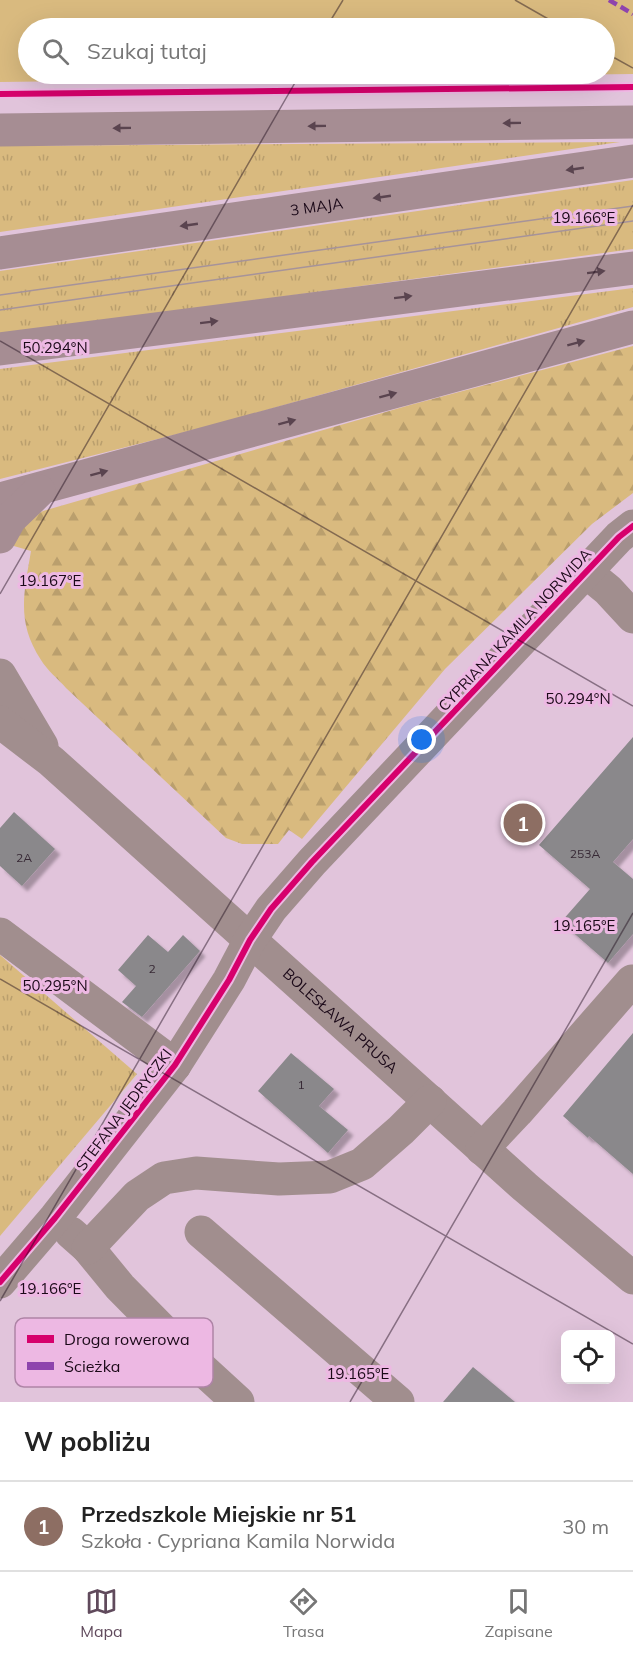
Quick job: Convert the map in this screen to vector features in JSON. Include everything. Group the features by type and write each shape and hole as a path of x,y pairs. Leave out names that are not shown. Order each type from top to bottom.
{"main road":[{"path":"0,130 633,122"},
{"name":"3 MAJA","path":"0,253 633,161"},
{"path":"0,350 633,268"},
{"path":"0,499 633,327"},
{"path":"0,537 10,519 42,488"}],"street":[{"name":"CYPRIANA KAMILA NORWIDA","path":"250,940 271,909 312,862 619,537 633,526"},
{"path":"586,572 608,590 633,617"},
{"name":"BOLESŁAWA PRUSA","path":"0,675 51,761"},
{"name":"BOLESŁAWA PRUSA","path":"0,722 51,761 525,1188 633,1278"},
{"path":"0,934 175,1065"},
{"name":"STEFANA JĘDRYCZKI","path":"0,1282 55,1218 175,1065 229,980 250,940"},
{"path":"482,1149 633,981"},
{"path":"88,1248 137,1196 164,1178 196,1173 279,1179 330,1178 362,1164 430,1101"},
{"path":"55,1218 88,1248 120,1287 151,1318"},
{"path":"201,1232 398,1402"},
{"path":"213,1379 238,1402"}],"green space":[{"path":"0,0 633,0 633,74 615,74 615,18 18,18 18,82 0,82"},
{"path":"620,142 0,232 0,146"},
{"path":"633,180 633,249 0,335 0,271"},
{"path":"633,288 633,307 217,424 0,479 0,369"},
{"path":"633,346 633,493 592,524 445,669 302,839 289,830 278,844 242,844 226,838 66,688 46,667 33,646 25,620 24,607 31,551 7,544 27,520 43,511 410,405"},
{"path":"0,955 137,1074 0,1236"}],"building":[{"path":"633,737 633,839 613,862 633,879 633,934 608,963 561,922 590,889 539,845"},
{"path":"14,812 55,849 22,886 0,866 0,828"},
{"path":"148,935 168,952 183,935 200,951 142,1017 122,1002 136,986 118,970"},
{"path":"633,1033 633,1174 563,1116"},
{"path":"291,1053 334,1089 319,1106 348,1130 328,1153 258,1091"},
{"path":"473,1367 515,1402 443,1402"}],"tram line":[{"path":"0,295 633,206"},
{"path":"0,310 633,221"}],"marked path":[{"path":"609,0 633,14"}],"cycle path":[{"path":"0,94 633,87"},
{"path":"0,1282 55,1218 175,1065 271,909 312,862 619,537 633,526"}],"place":[{"name":"Przedszkole Miejskie nr 51","path":"523,823"}]}
